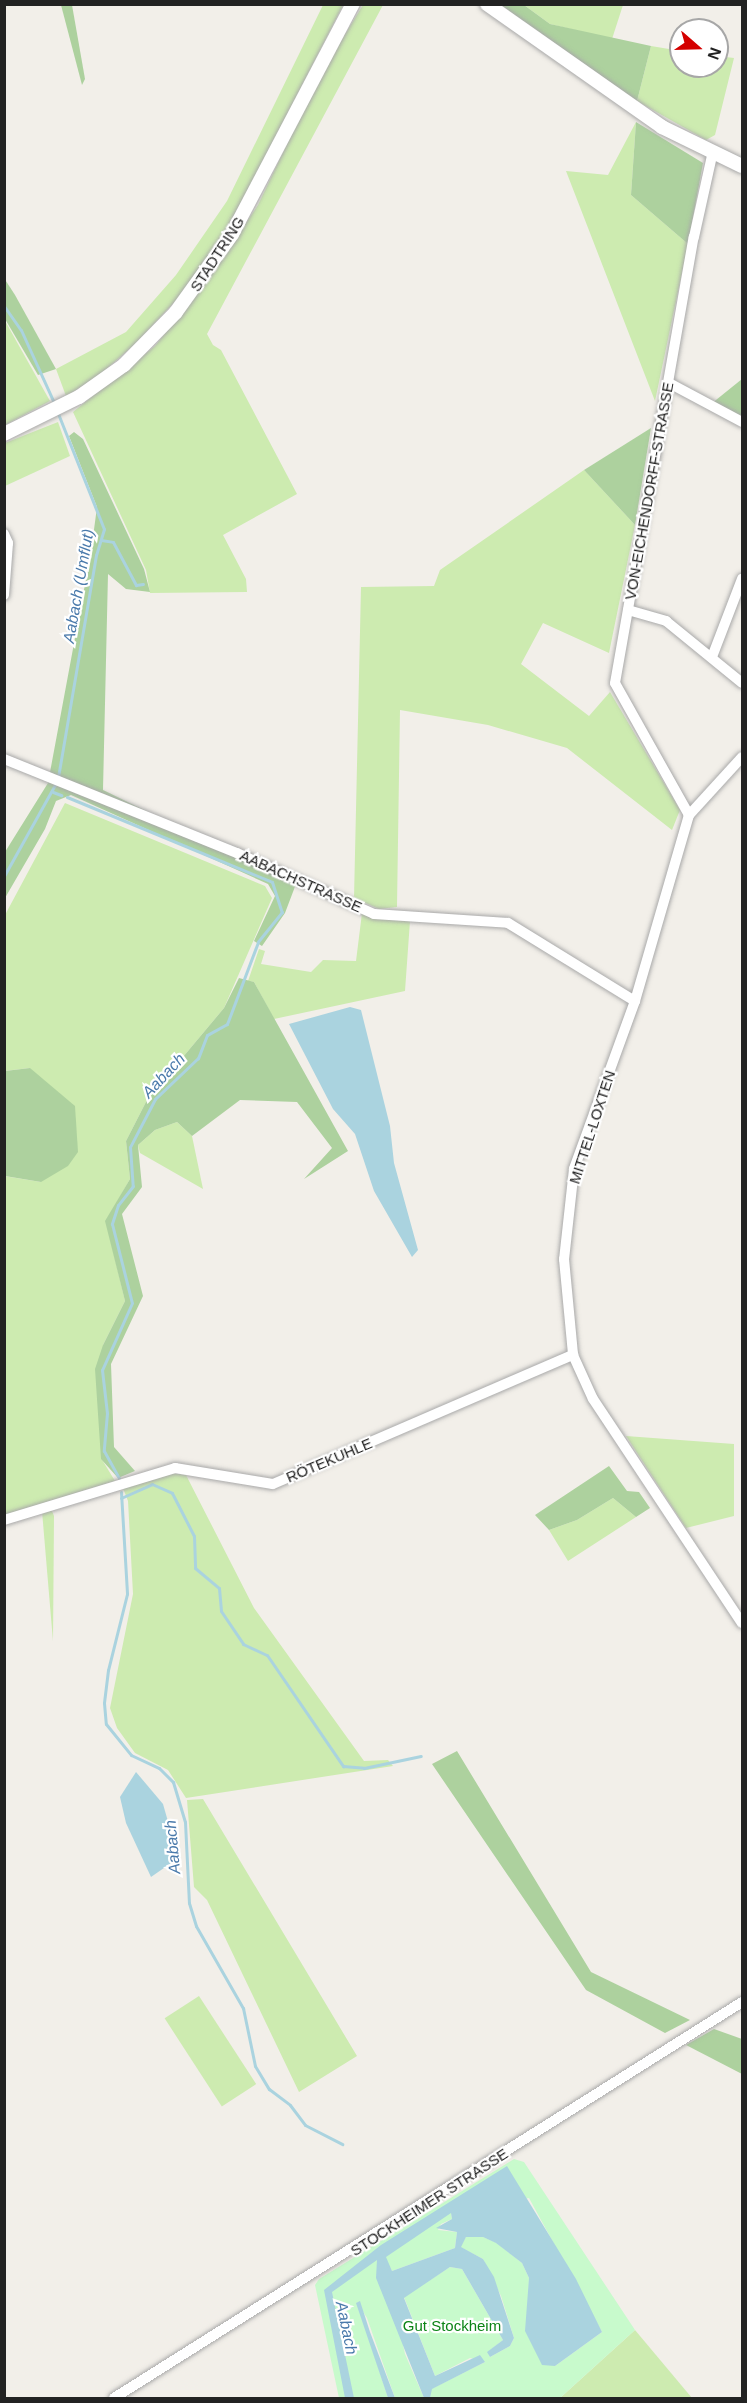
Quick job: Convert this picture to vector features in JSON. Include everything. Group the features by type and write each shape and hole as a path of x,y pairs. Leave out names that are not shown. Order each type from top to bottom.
{"street":[{"name":"STADTRING","path":"4,434 79,398 150,341 207,273 232,234 353,4"},
{"path":"487,4 662,127 742,166"},
{"name":"VON-EICHENDORFF-STRASSE","path":"689,816 615,683 713,151"},
{"path":"669,383 742,422"},
{"path":"4,534 8,543 4,595"},
{"path":"712,657 742,579"},
{"path":"627,610 666,621 742,683"},
{"name":"MITTEL-LOXTEN","path":"742,757 689,816 635,1001 573,1179 564,1259 573,1355 593,1399 742,1623"},
{"name":"AABACHSTRASSE","path":"4,759 52,776 374,914 508,923 635,1001"},
{"name":"RÖTEKUHLE","path":"4,1520 175,1468 273,1484 573,1355"},
{"name":"STOCKHEIMER STRASSE","path":"114,2398 742,2002"}],"green space":[{"path":"61,5 72,5 85,79 82,85"},
{"path":"323,5 343,5 252,183 213,251 178,298 135,344 96,378 66,396 56,369 126,332 176,275 227,201"},
{"path":"363,5 383,5 207,334 213,345 221,350 297,494 223,535 246,579 247,592 150,593 146,570 73,412 155,346 208,280 258,205 319,77"},
{"path":"501,5 524,5 550,24 651,46 637,101"},
{"path":"524,5 623,5 612,39 550,24"},
{"path":"651,46 669,49 669,78 729,78 729,57 734,58 715,135 706,140 637,101"},
{"path":"636,122 631,195 688,244 655,401 566,171 608,175"},
{"path":"636,122 703,163 688,244 631,195"},
{"path":"4,278 56,369 38,375 5,319"},
{"path":"4,319 50,401 5,425 4,425"},
{"path":"742,379 742,419 711,404"},
{"path":"58,422 70,456 5,486 5,443"},
{"path":"651,428 635,525 584,470"},
{"path":"74,432 83,439 144,569 150,592 126,589 108,574 103,790 296,884 285,913 262,946 254,941 275,896 268,884 71,795 56,801 45,829 5,898 5,852 48,783 91,552 97,507 69,436"},
{"path":"584,470 635,525 609,653 543,623 521,664 589,716 610,692 680,810 672,830 567,748 488,725 400,710 397,907 379,909 354,898 361,587 434,586 440,570"},
{"path":"65,803 265,886 272,898 224,1008 147,1100 126,1141 130,1179 106,1221 125,1301 103,1345 101,1458 115,1481 5,1515 4,1176 41,1182 30,1068 4,1071 5,915"},
{"path":"362,913 410,921 405,991 274,1019 254,982 248,981 259,949 265,951 261,964 311,972 323,960 356,961"},
{"path":"239,978 254,982 348,1151 304,1179 332,1148 297,1102 240,1100 192,1136 177,1122 155,1130 138,1145 142,1187 122,1214 143,1296 111,1364 114,1447 135,1471 118,1478 101,1459 95,1369 103,1345 125,1301 105,1221 130,1179 126,1141 147,1100 224,1008"},
{"path":"30,1068 75,1106 78,1152 68,1166 41,1182 5,1176 5,1071"},
{"path":"177,1122 192,1136 203,1189 140,1153 138,1145 155,1130"},
{"path":"626,1436 734,1444 734,1516 686,1528"},
{"path":"609,1466 627,1491 639,1492 650,1508 636,1517 613,1498 577,1520 549,1530 535,1515"},
{"path":"172,1473 186,1475 254,1608 364,1761 388,1760 393,1766 186,1798 168,1770 135,1753 117,1728 110,1708 133,1594 128,1501 123,1488"},
{"path":"613,1498 636,1517 568,1561 549,1530 577,1520"},
{"path":"42,1511 52,1511 54,1516 53,1641"},
{"path":"457,1751 591,1972 690,2020 665,2033 586,1990 432,1764"},
{"path":"203,1799 357,2056 299,2092 207,1900 194,1887 187,1800"},
{"path":"199,1996 256,2084 222,2106 165,2018"},
{"path":"714,2029 742,2039 742,2074 686,2045"},
{"name":"Gut Stockheim","path":"514,2159 524,2162 635,2330 560,2398 430,2398 431,2389 485,2362 470,2358 435,2376 404,2297 450,2267 462,2269 503,2340 488,2352 490,2357 510,2346 514,2338 501,2296 483,2259 460,2247 466,2237 483,2237 497,2243 522,2263 529,2278 528,2332 555,2366 602,2332 529,2198 451,2213 452,2219 441,2224 438,2230 457,2232 455,2248 392,2271 385,2258 405,2354 424,2398 395,2398 367,2318 357,2302 388,2398 339,2398 315,2285 319,2279"},
{"path":"635,2330 692,2398 560,2398"}],"water":[{"path":"350,1007 361,1010 390,1126 394,1163 418,1250 412,1257 374,1191 355,1134 333,1109 289,1024"},
{"path":"136,1772 163,1804 171,1832 174,1861 151,1877 126,1823 120,1797"},
{"path":"507,2166 576,2279 602,2332 555,2366 542,2365 525,2331 529,2278 522,2263 496,2243 483,2237 466,2237 461,2247 483,2259 494,2277 514,2338 510,2346 490,2357 487,2352 503,2340 462,2269 450,2267 404,2298 435,2376 480,2355 485,2362 432,2389 430,2398 424,2398 376,2278 377,2260 332,2292 354,2398 345,2398 324,2290 381,2245","holes":["451,2213 452,2219 436,2228 457,2232 455,2248 392,2271 386,2257"]},
{"path":"360,2301 395,2398 388,2398 356,2303"}],"waterway":[{"name":"Aabach (Umflut)","path":"4,306 21,330 55,405"},
{"name":"Aabach (Umflut)","path":"57,411 104,529 96,555 58,777"},
{"path":"101,540 113,542 136,585 143,584"},
{"name":"Aabach (Umflut)","path":"4,876 56,783"},
{"name":"Aabach","path":"53,792 61,795"},
{"name":"Aabach","path":"67,797 272,882 282,912 258,942 227,1024 207,1035 198,1058 155,1099 130,1147 133,1186 118,1205 112,1224 132,1303 102,1370 107,1413 104,1451 119,1478"},
{"path":"121,1498 152,1484 172,1493 194,1536 195,1568 219,1588 221,1611 243,1644 267,1655 343,1766 364,1768 421,1756"},
{"name":"Aabach","path":"121,1492 127,1594 108,1670 104,1703 106,1724 131,1755 159,1768 173,1782 185,1822 189,1903 196,1926 243,2008 255,2066 269,2089 290,2105 305,2125 342,2144"}]}
